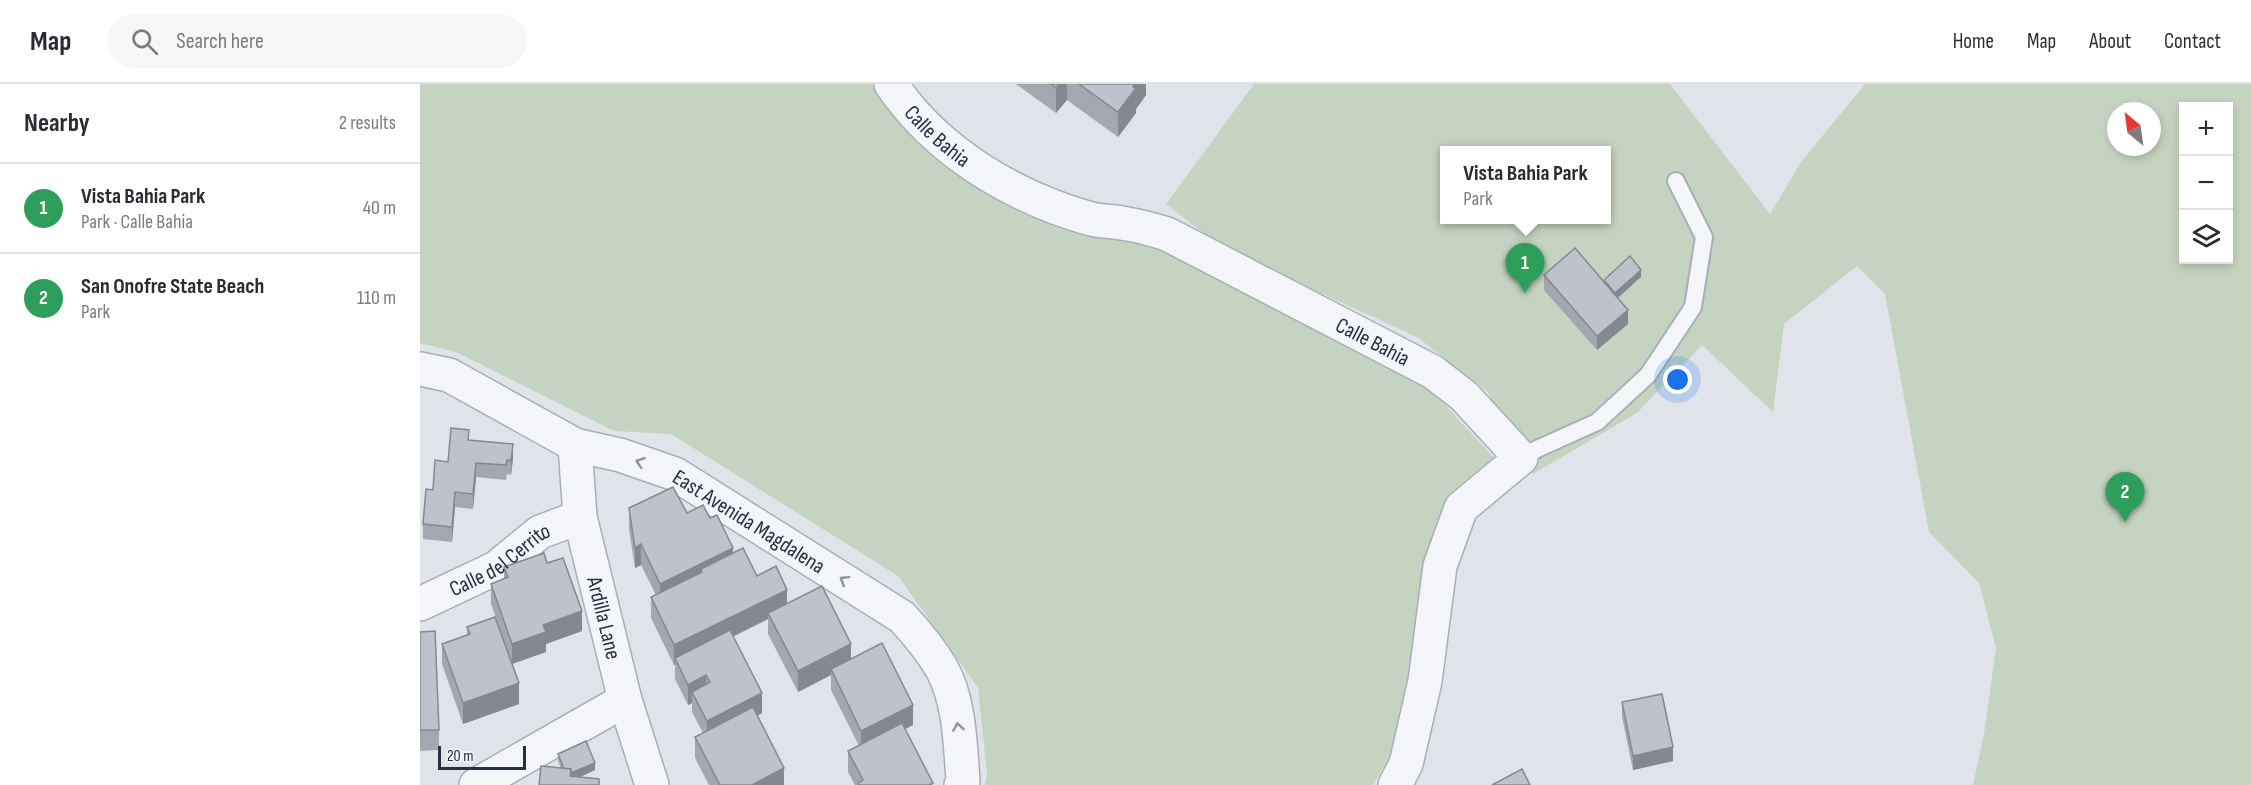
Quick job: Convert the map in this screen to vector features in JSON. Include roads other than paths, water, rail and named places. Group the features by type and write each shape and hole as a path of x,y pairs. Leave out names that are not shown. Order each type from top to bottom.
{"street":[{"name":"Calle Bahia","path":"891,84 906,106 953,152 1010,187 1047,204 1093,220 1126,224 1167,234 1433,372 1464,396 1521,458"},
{"name":"East Avenida Magdalena","path":"420,369 448,375 575,445 620,455 675,474 902,617 922,639 942,671 953,697 960,740 963,780 961,785"},
{"name":"Ardilla Lane","path":"575,445 580,517 625,700 652,785"},
{"path":"1395,785 1406,764 1425,681 1440,566 1461,508 1521,458"},
{"name":"Calle del Cerrito","path":"420,604 495,568 540,532 580,517"},
{"path":"476,785 625,700"}],"lane":[{"path":"1521,458 1597,422 1648,375 1694,307 1704,237 1676,181"}],"place":[{"name":"Vista Bahia Park","path":"1525,293"},
{"name":"San Onofre State Beach","path":"2125,522"}]}
